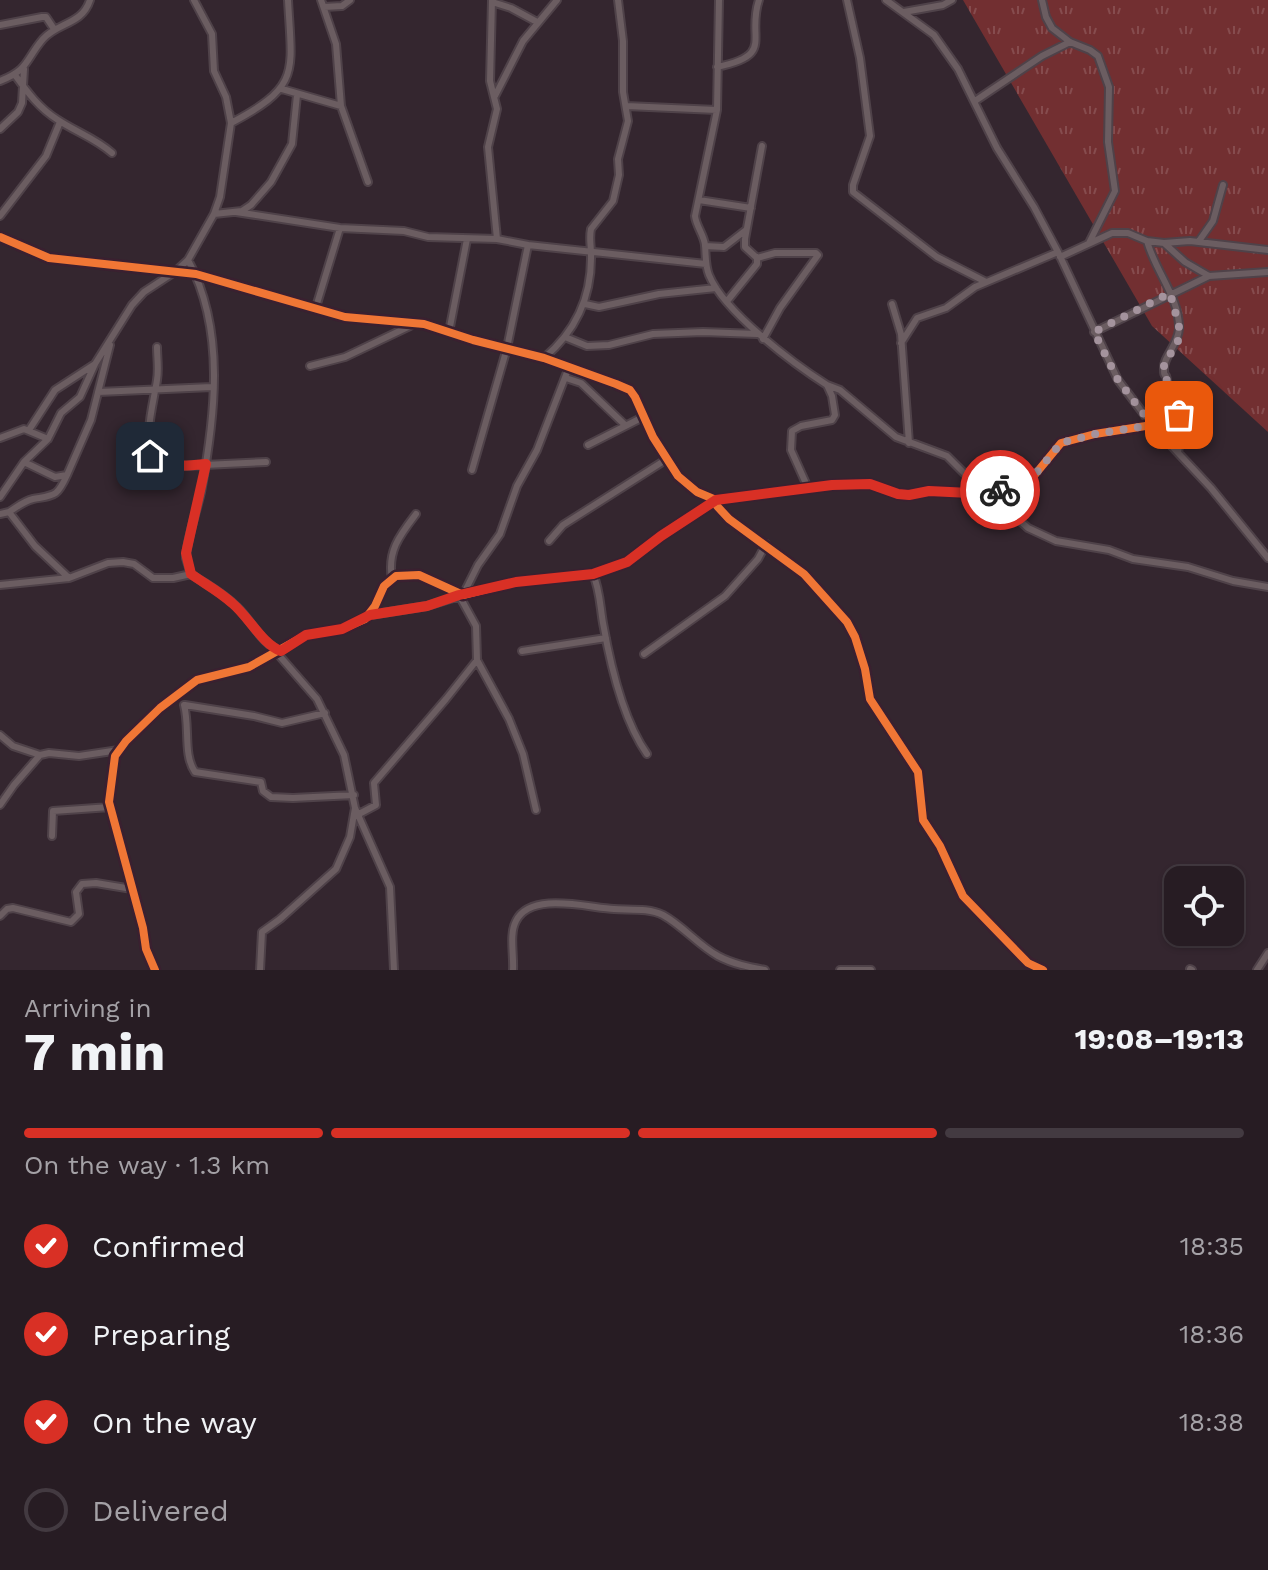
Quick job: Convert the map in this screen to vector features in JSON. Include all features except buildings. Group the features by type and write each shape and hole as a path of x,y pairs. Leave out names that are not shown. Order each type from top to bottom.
{"street":[{"path":"0,81 24,68 44,38 54,29 77,20 90,0"},
{"path":"0,497 24,462 48,439 61,413 80,397 95,364 132,305 144,292 188,260 214,214 220,197 231,123 226,97 214,71 212,34 194,0"},
{"path":"231,123 261,106 282,89 290,71 288,0"},
{"path":"350,0 342,6 323,3 336,44 341,106 368,182"},
{"path":"507,0 511,8"},
{"path":"495,96 523,41 557,0"},
{"path":"544,358 565,337 585,304 591,229 611,207 616,193 618,159 628,121 618,0"},
{"path":"719,0 717,110 696,224 716,288 760,336 827,385 840,390 896,437 947,456 1028,528 1056,541 1109,550 1133,559 1188,567 1233,581 1268,587"},
{"path":"717,67 743,60 752,51 756,44 759,0"},
{"path":"847,0 860,58 870,136 853,192 937,257 986,282"},
{"path":"886,0 934,35 958,69 997,148 1059,255 1118,380 1152,425 1268,558"},
{"path":"904,12 943,5 952,0"},
{"path":"1042,0 1048,23 1070,42 1095,52 1109,87 1108,142 1115,191 1089,243"},
{"path":"497,239 488,147 497,109 490,81 492,1 537,22"},
{"path":"0,25 46,17 54,29"},
{"path":"975,101 1042,56 1070,42"},
{"path":"0,129 4,120 18,112 24,68"},
{"path":"15,75 36,104 112,153"},
{"path":"282,89 341,106"},
{"path":"236,212 251,205 260,196 283,162 292,144 297,95"},
{"path":"626,106 717,110"},
{"path":"0,216 46,156 60,122"},
{"path":"757,258 745,247 762,146"},
{"path":"1199,241 1213,221 1223,185"},
{"path":"699,200 751,208"},
{"path":"214,214 236,212 340,228 497,239 591,253 706,264"},
{"path":"316,307 340,228"},
{"path":"705,246 724,247 746,230"},
{"path":"901,343 917,318 946,308 986,282 1119,233 1164,243 1199,241 1268,250"},
{"path":"0,237 49,258 196,274 345,317 424,324 569,367 630,390 667,459 688,486 716,500"},
{"path":"449,332 467,239"},
{"path":"1147,241 1151,256 1170,293 1179,326 1178,341 1164,365 1166,391 1182,427 1178,452"},
{"path":"1164,243 1185,262 1209,276"},
{"path":"472,470 507,348 528,245"},
{"path":"757,258 786,253 818,255 760,336"},
{"path":"728,300 754,269 757,258"},
{"path":"188,260 196,274 213,343 206,464 186,553 191,574 233,603 250,619 270,647 317,699 325,713 344,755 357,811 390,887 394,970"},
{"path":"1094,332 1209,276 1268,272"},
{"path":"585,304 599,307 659,294 716,288"},
{"path":"892,304 901,343 909,443"},
{"path":"310,366 368,348 399,329 415,324"},
{"path":"565,337 587,346 609,345 667,333 760,336"},
{"path":"0,514 25,502 52,496 62,487 91,420 111,341"},
{"path":"157,347 157,381 149,441 150,456 155,462 169,465 266,462"},
{"path":"29,430 55,390 95,364"},
{"path":"461,595 500,534 517,486 537,450 569,367"},
{"path":"566,378 581,383 625,425"},
{"path":"808,488 791,450 790,439 795,428 834,418 832,396 827,385"},
{"path":"98,392 212,387"},
{"path":"588,445 645,416"},
{"path":"155,970 146,949 110,807 113,764 119,750 139,727 197,680 249,667 306,635 342,629 370,615 427,606 516,582 593,574 627,562 716,500 808,488 870,484 909,495 929,491 986,492 1022,484 1033,477 1061,443 1152,425"},
{"path":"0,438 13,431 29,430 48,439"},
{"path":"549,541 563,525 667,459"},
{"path":"24,462 55,477 67,475"},
{"path":"716,500 717,506 729,519 804,574 847,622 865,669 870,699 918,772 923,820 940,846 963,896 1028,963 1043,970"},
{"path":"9,512 35,546 69,578"},
{"path":"392,579 389,563 396,542 416,514"},
{"path":"644,654 725,596 758,559 766,544"},
{"path":"0,585 69,578 108,563 123,562 134,564 153,578 191,574"},
{"path":"370,615 384,586 401,574 419,575 461,595 476,626 477,660 509,719 523,754 536,810"},
{"path":"593,574 599,588 615,679 647,754"},
{"path":"522,651 606,638"},
{"path":"357,811 376,805 374,783 477,660"},
{"path":"180,695 189,726 188,759 195,772 261,782 264,793 271,797 314,799 325,795 354,795"},
{"path":"184,705 282,723 325,713"},
{"path":"0,735 13,746 40,755 79,756 119,750"},
{"path":"0,805 40,755"},
{"path":"52,836 53,811 110,807"},
{"path":"260,970 262,932 336,869 357,811"},
{"path":"0,916 13,908 71,922 79,914 76,892 82,884 132,889"},
{"path":"513,970 513,930 516,921 526,909 562,902 655,912 679,926 715,955 734,964 762,970"},
{"path":"1257,970 1268,953"},
{"path":"840,970 871,970"}],"green space":[{"path":"963,0 1268,0 1268,432 1152,326"}],"cycle path":[{"path":"0,237 49,258 196,274 345,317 424,324 544,358 630,390 653,437 678,476 697,492 716,500 717,506 729,519 804,574 847,622 865,669 870,699 918,772 923,820 940,846 963,896 1028,963 1043,970"},
{"path":"155,970 146,949 109,802 115,756 160,708 197,680 249,667 306,635 342,629 365,619 384,586 396,576 419,575 463,595 516,582 593,574 627,562 716,500 832,485 870,484 909,495 929,491 970,493 1002,489 1022,484 1033,477 1061,443 1152,425"}],"way so far":[{"path":"1000,490 1022,484 1033,477 1061,443 1152,425 1118,380 1094,332 1170,293 1177,311 1178,341 1164,365 1164,371 1166,391 1179,415"}],"route":[{"path":"150,456 155,462 169,465 206,464 186,553 191,574 218,590 250,619 270,647 281,651 306,635 342,629 370,615 427,606 516,582 593,574 627,562 716,500 832,485 870,484 909,495 929,491 983,493 1000,490"}]}
